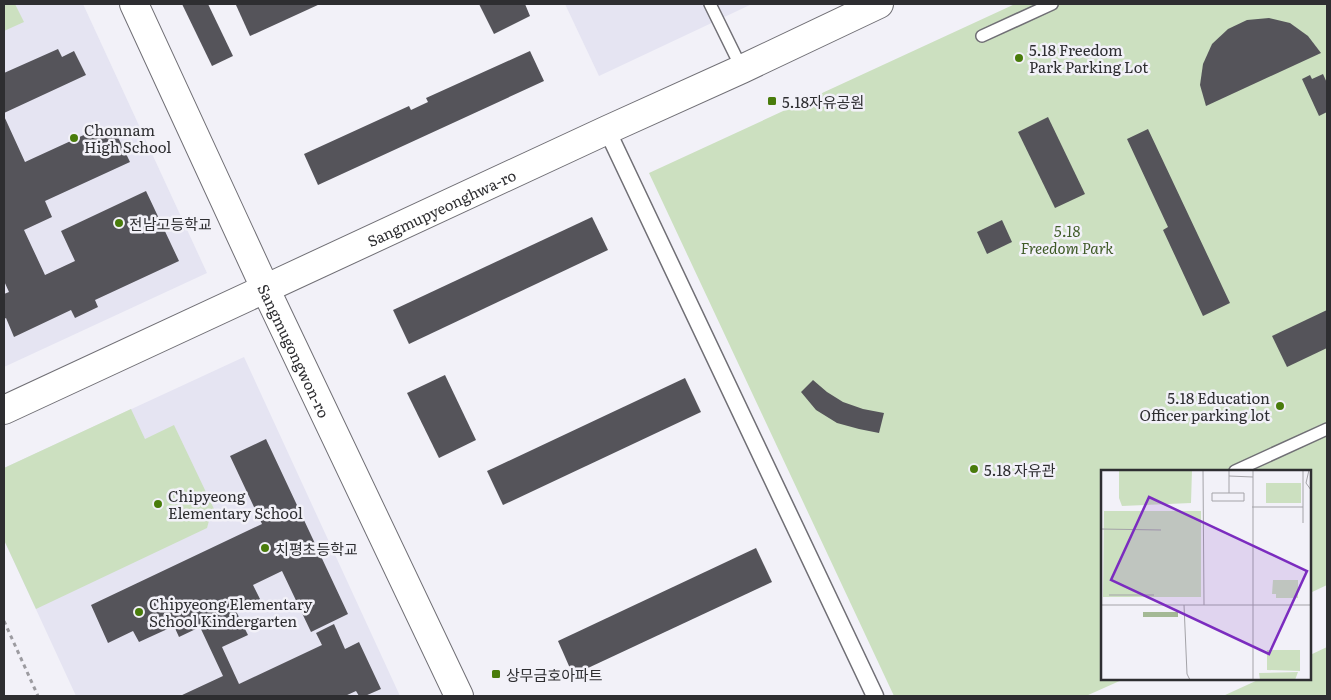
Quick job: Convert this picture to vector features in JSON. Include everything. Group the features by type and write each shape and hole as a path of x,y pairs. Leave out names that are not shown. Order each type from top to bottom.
{"street":[{"name":"Sangmugongwon-ro","path":"134,4 459,696"},
{"name":"Sangmupyeonghwa-ro","path":"4,410 879,4"},
{"path":"607,130 875,696"}],"lane":[{"path":"710,4 742,69"},
{"path":"982,36 1052,4"},
{"path":"1237,470 1327,428"}],"path":[{"path":"4,621 38,696"}],"shaded area":[{"name":"Chonnam High School","path":"4,4 83,4 207,273 4,367"},
{"path":"565,4 752,4 599,76"},
{"name":"Chipyeong Elementary School","path":"244,357 400,696 76,696 4,540 4,468"}],"green space":[{"path":"4,4 15,4 24,22 4,31"},
{"name":"5.18 Freedom Park","path":"1015,4 1327,4 1327,585 1311,593 1311,470 1101,470 1101,680 1122,680 1086,696 894,696 649,173"},
{"path":"131,409 145,439 174,425 215,511 210,517 207,528 36,609 4,540 4,468"},
{"path":"1327,647 1327,696 1223,696 1258,680 1311,680 1311,655"}],"building":[{"path":"182,4 208,4 233,56 212,66"},
{"path":"320,4 250,36 236,5"},
{"path":"479,4 525,4 530,16 494,34"},
{"path":"1269,18 1290,23 1308,36 1321,53 1206,106 1200,85 1203,64 1212,44 1228,29 1247,20"},
{"path":"58,49 62,57 74,51 86,75 4,113 4,73"},
{"path":"530,51 544,81 318,185 304,154 409,106 411,110 428,102 426,98"},
{"path":"1323,74 1327,83 1327,112 1319,116 1302,79 1310,75 1312,79"},
{"name":"전남고등학교","path":"4,116 25,162 99,128 103,137 115,131 130,162 45,201 52,217 24,230 45,275 75,261 61,231 146,191 179,261 95,300 98,307 75,318 71,310 14,337 6,318 4,319 4,294 9,292 4,281"},
{"path":"1048,117 1085,194 1055,208 1018,132"},
{"path":"1148,129 1230,303 1203,316 1163,230 1168,227 1127,139"},
{"path":"592,217 608,250 409,344 393,310"},
{"path":"1002,220 1012,242 987,254 977,232"},
{"path":"1327,310 1327,348 1287,367 1272,336"},
{"path":"445,375 476,440 439,458 407,393"},
{"path":"685,378 701,412 503,505 487,471"},
{"path":"813,380 843,402 863,409 884,413 879,433 837,423 816,410 801,392"},
{"name":"치평초등학교","path":"266,439 348,614 311,632 282,571 253,585 260,599 236,611 248,635 222,647 239,684 322,645 316,633 334,624 345,649 359,642 381,689 365,696 359,696 356,691 345,696 180,696 223,676 200,627 179,637 174,626 139,642 133,631 108,643 91,605 262,524 230,456"},
{"path":"756,548 772,582 573,675 558,641"}],"place":[{"name":"5.18 Freedom Park Parking Lot","path":"1019,58"},
{"name":"5.18자유공원","path":"772,101"},
{"name":"Chonnam High School","path":"74,138"},
{"name":"전남고등학교","path":"119,223"},
{"name":"5.18 Education Officer parking lot","path":"1280,406"},
{"name":"5.18 자유관","path":"974,469"},
{"name":"Chipyeong Elementary School","path":"158,504"},
{"name":"치평초등학교","path":"265,548"},
{"name":"Chipyeong Elementary School Kindergarten","path":"139,612"},
{"name":"상무금호아파트","path":"496,674"}]}
